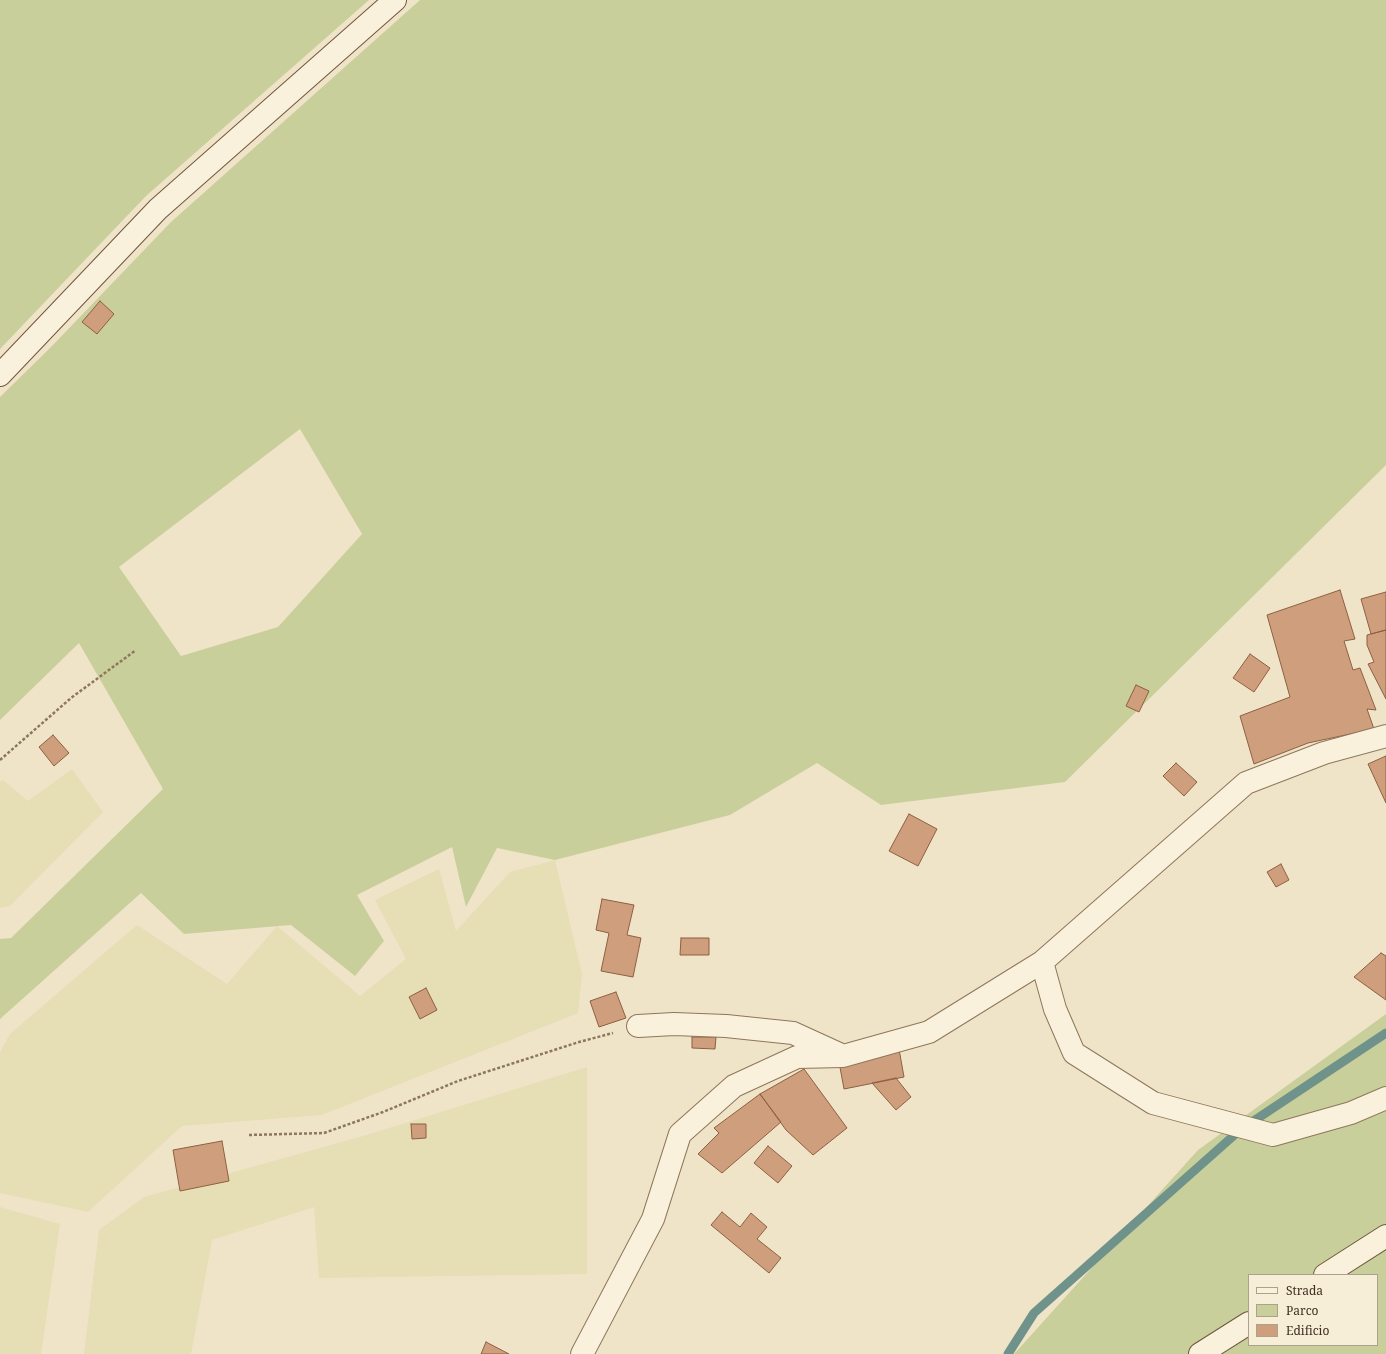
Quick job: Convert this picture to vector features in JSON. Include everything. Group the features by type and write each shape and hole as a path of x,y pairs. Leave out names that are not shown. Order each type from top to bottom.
{"street":[{"path":"0,375 158,209 395,0"},
{"path":"582,1354 653,1219 680,1134 734,1086 797,1057 843,1056 929,1032 1042,962 1246,783 1324,753 1386,736"},
{"path":"1042,962 1055,1009 1074,1053 1153,1103 1273,1136 1344,1115 1386,1098"},
{"path":"638,1026 674,1024 726,1026 794,1033 843,1056"},
{"path":"1327,1274 1386,1236"},
{"path":"1200,1354 1248,1324"}],"path":[{"path":"0,760 71,698 136,650"},
{"path":"249,1135 324,1133 382,1112 458,1081 579,1042 638,1026"}],"shaded area":[{"path":"72,769 103,812 10,906 0,908 0,782 3,780 28,801"},
{"path":"555,860 582,974 578,1013 322,1115 182,1126 88,1212 0,1193 0,1052 10,1034 137,925 227,984 277,926 360,996 406,959 375,900 439,869 456,931 510,872"},
{"path":"587,1067 587,1274 319,1278 314,1207 212,1240 191,1354 84,1354 99,1230 144,1197 363,1136"},
{"path":"0,1207 60,1224 41,1354 0,1354"}],"green space":[{"path":"0,0 369,0 146,196 0,349"},
{"path":"420,0 1386,0 1386,465 1065,782 881,805 817,763 730,815 555,860 497,848 466,907 452,847 357,895 384,941 355,976 291,925 184,934 141,893 0,1019 0,939 11,938 163,789 79,643 0,720 0,397 51,347 171,222","holes":["300,429 362,534 278,627 181,656 119,567"]},
{"path":"1386,1014 1386,1354 1014,1354 1198,1150"}],"building":[{"path":"100,301 114,314 97,334 82,322"},
{"path":"1340,590 1355,639 1344,641 1353,670 1360,668 1376,710 1367,709 1374,729 1308,743 1254,764 1240,716 1290,697 1267,615"},
{"path":"1386,592 1386,630 1371,634 1361,599"},
{"path":"1386,630 1386,699 1368,664 1374,662 1367,645 1367,635"},
{"path":"1250,654 1270,668 1254,692 1233,678"},
{"path":"1136,685 1149,691 1139,712 1126,706"},
{"path":"53,735 69,753 54,766 39,747"},
{"path":"1386,756 1386,803 1368,764"},
{"path":"1176,763 1197,782 1184,796 1163,776"},
{"path":"909,814 937,829 918,866 889,851"},
{"path":"1281,864 1289,880 1276,887 1267,872"},
{"path":"602,899 634,905 627,935 641,938 633,977 601,971 609,933 596,930"},
{"path":"681,938 709,938 709,955 680,955"},
{"path":"1381,953 1386,956 1386,1000 1354,977"},
{"path":"426,988 437,1010 420,1019 409,997"},
{"path":"616,992 626,1018 599,1027 590,1001"},
{"path":"692,1037 716,1037 715,1049 692,1048"},
{"path":"899,1049 904,1077 844,1089 839,1062"},
{"path":"804,1069 847,1128 813,1155 786,1130 760,1094"},
{"path":"896,1078 911,1097 896,1110 872,1083"},
{"path":"760,1094 781,1122 722,1173 698,1154 719,1133 714,1128"},
{"path":"411,1124 426,1124 426,1138 412,1139"},
{"path":"222,1141 229,1181 180,1191 173,1150"},
{"path":"768,1146 792,1166 778,1183 754,1163"},
{"path":"722,1212 740,1227 751,1213 767,1227 757,1239 781,1258 769,1273 711,1225"},
{"path":"486,1342 509,1354 481,1354"}],"waterway":[{"path":"1008,1354 1034,1313 1240,1130 1386,1033"}]}
